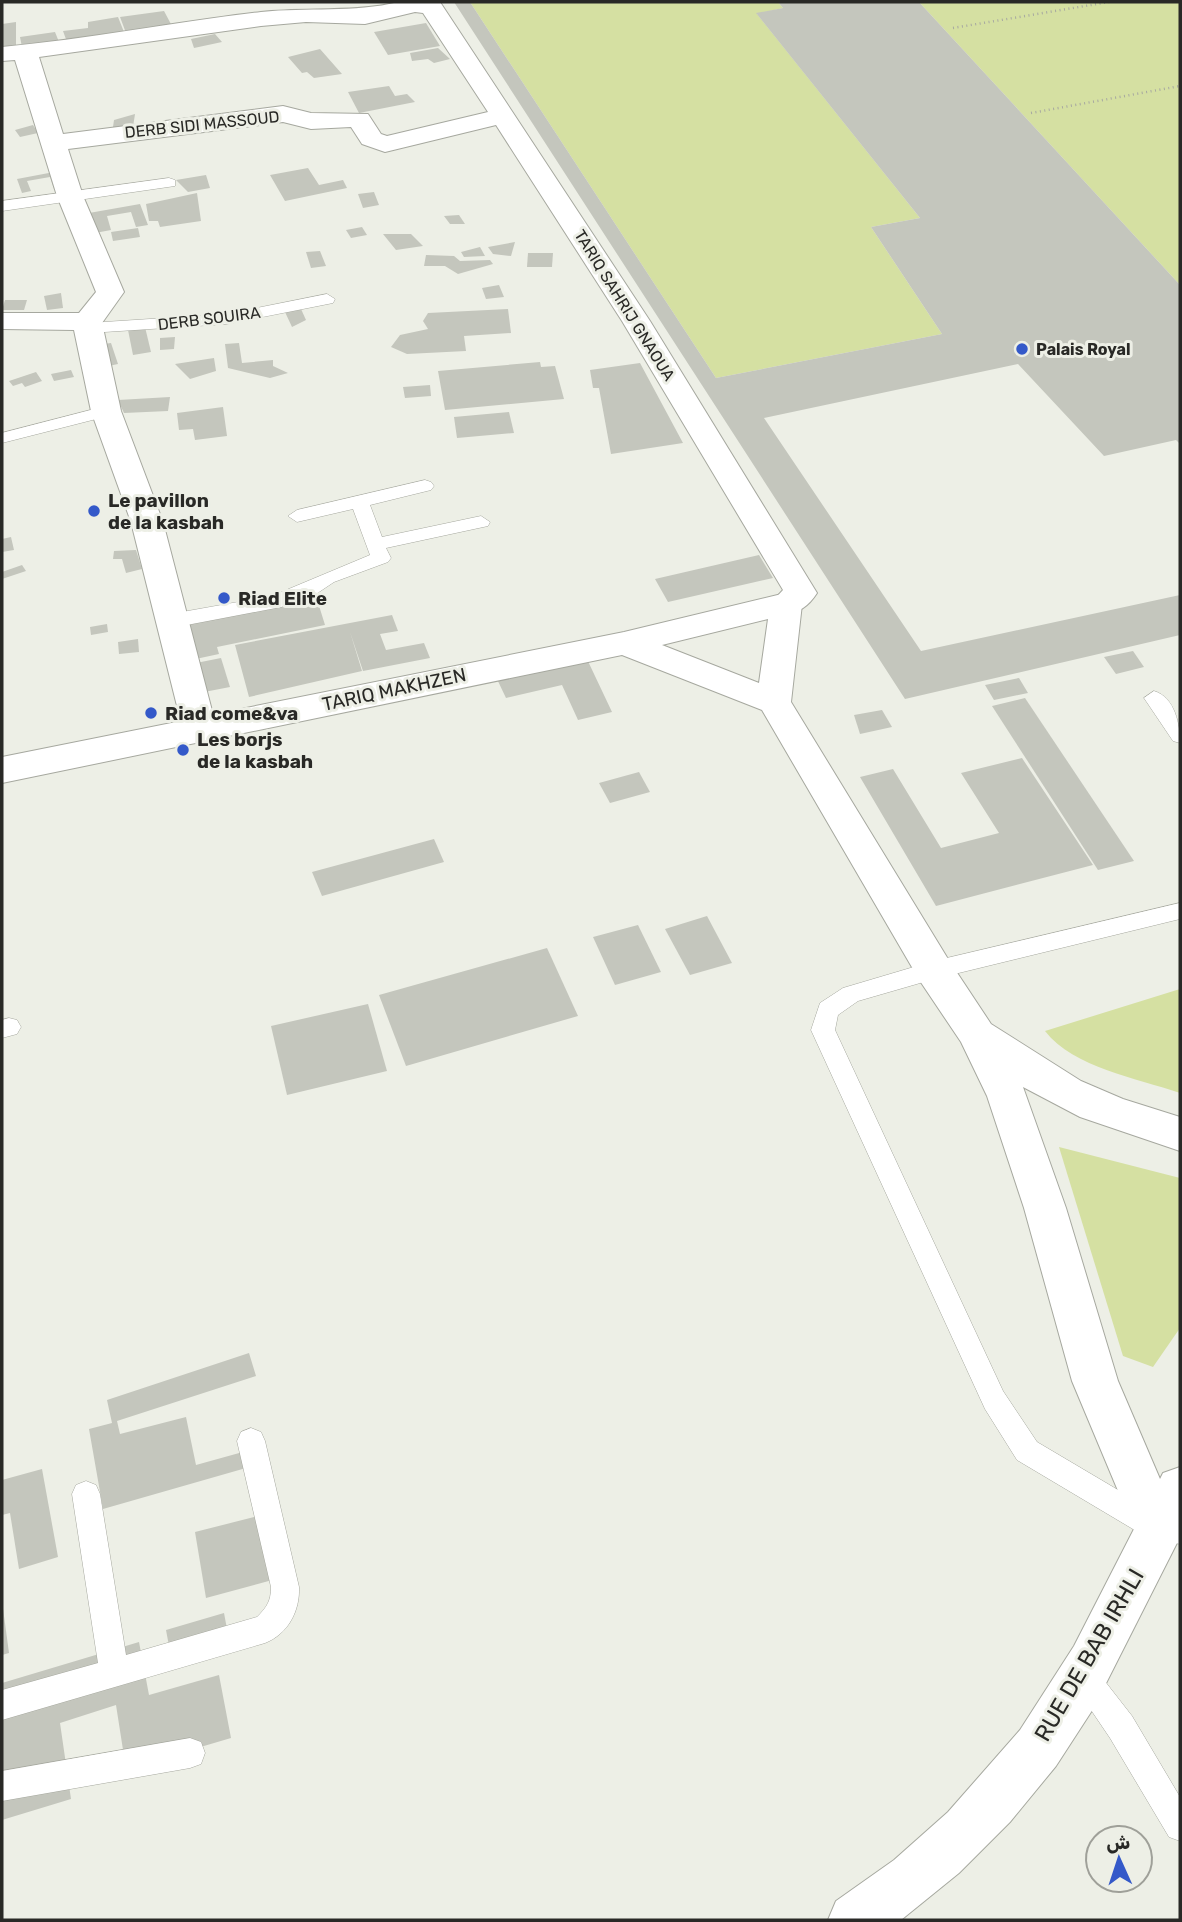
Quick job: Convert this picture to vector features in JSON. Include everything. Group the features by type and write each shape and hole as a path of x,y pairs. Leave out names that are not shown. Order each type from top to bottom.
{"street":[{"name":"TARIQ SAHRIJ GNAOUA","path":"14,53 261,19 324,14 365,17 421,5 431,6 636,321 801,593 786,604"},
{"path":"14,53 110,292 88,325 106,411 147,522 200,730"},
{"name":"DERB SIDI MASSOUD","path":"52,143 216,119 283,114 311,121 359,119 371,139 385,144 504,116"},
{"path":"2,321 88,325"},
{"path":"774,702 786,604"},
{"name":"TARIQ MAKHZEN","path":"2,770 624,643 786,604"},
{"path":"624,643 774,702 934,970 976,1033 1007,1096 1045,1208 1095,1381 1173,1516"},
{"path":"976,1033 1036,1076 1069,1094 1105,1110 1180,1134"},
{"name":"RUE DE BAB IRHLI","path":"855,1920 947,1849 1007,1787 1058,1719 1173,1516"}],"lane":[{"path":"2,206 169,183"},
{"name":"DERB SOUIRA","path":"88,325 205,321 327,299"},
{"path":"2,439 106,411"},
{"path":"297,516 425,486"},
{"path":"171,621 274,602 303,593 327,578 381,558 359,502"},
{"path":"375,544 481,522"},
{"path":"1154,698 1180,736"},
{"path":"1173,1516 1027,1451 994,1400 823,1030 828,1010 851,994 934,970 1180,911"},
{"path":"2,1705 265,1629 279,1616 286,1604 285,1587 251,1441"},
{"path":"86,1494 114,1672"},
{"path":"1083,1676 1121,1727 1180,1826"},
{"path":"2,1786 190,1753"}],"path":[{"path":"953,29 1110,2"},
{"path":"1031,113 1180,86"}],"green space":[{"path":"470,2 778,2 783,8 757,14 920,218 871,227 942,334 716,378"},
{"path":"919,2 1180,2 1180,285"},
{"path":"1180,989 1180,1093 1089,1063 1057,1044 1045,1031"},
{"path":"1059,1147 1180,1178 1180,1328 1153,1367 1123,1356"}],"building":[{"name":"Palais Royal","path":"454,2 470,2 716,378 942,334 871,227 920,218 756,13 783,8 778,2 919,2 1180,285 1180,444 1176,440 1104,456 1018,364 764,418 921,651 1180,595 1180,635 905,699"},
{"path":"164,11 172,26 126,33 120,17"},
{"path":"118,17 124,32 67,42 63,31 88,28 88,22"},
{"path":"16,22 16,48 2,48 2,24"},
{"path":"426,23 440,46 388,55 374,32"},
{"path":"55,32 59,42 22,47 20,37"},
{"path":"215,34 222,42 194,48 191,39"},
{"path":"438,48 450,59 434,63 428,59 412,61 410,53"},
{"path":"320,49 342,74 314,78 307,72 302,73 288,57"},
{"path":"389,86 395,96 407,94 415,102 359,113 348,92"},
{"path":"135,114 133,127 113,127 114,120"},
{"path":"33,125 38,133 20,137 15,130"},
{"path":"308,168 319,185 343,180 347,188 285,201 270,175"},
{"path":"54,172 59,187 54,189 50,177 27,181 31,191 22,193 17,179"},
{"path":"206,175 210,188 188,192 176,180"},
{"path":"374,192 379,205 363,208 358,194"},
{"path":"197,193 201,221 160,227 158,221 149,221 146,204"},
{"path":"140,204 148,225 136,227 131,212 107,216 111,230 95,233 89,213"},
{"path":"459,215 465,224 450,224 444,216"},
{"path":"362,227 367,235 351,238 346,230"},
{"path":"138,228 140,237 113,241 111,232"},
{"path":"383,234 411,234 423,246 396,250"},
{"path":"515,242 511,256 493,254 488,247"},
{"path":"480,247 485,256 464,257 461,252"},
{"path":"320,251 326,266 311,268 306,252"},
{"path":"528,253 553,253 552,267 527,267"},
{"path":"426,255 454,256 460,261 490,260 493,264 458,274 445,266 424,266"},
{"path":"499,285 504,297 486,299 482,288"},
{"path":"61,293 63,308 47,310 44,296"},
{"path":"5,300 27,300 24,310 2,310"},
{"path":"301,309 306,320 292,327 285,312"},
{"path":"508,309 511,333 464,336 466,351 407,354 391,347 400,335 428,329 423,321 428,313"},
{"path":"145,327 151,352 133,355 128,330"},
{"path":"175,337 174,349 160,350 160,338"},
{"path":"111,343 118,364 104,367 97,345"},
{"path":"239,343 242,363 273,360 273,366 288,373 270,378 228,368 225,344"},
{"path":"214,358 216,371 190,379 175,364"},
{"path":"540,362 541,367 555,366 564,399 445,410 438,371"},
{"path":"640,363 683,443 611,454 599,388 593,388 590,370"},
{"path":"71,370 74,377 54,381 51,374"},
{"path":"36,372 42,381 25,387 22,383 13,386 9,381"},
{"path":"430,385 431,396 405,398 403,387"},
{"path":"170,397 168,411 124,413 118,400"},
{"path":"223,407 227,436 195,440 193,429 179,430 177,413"},
{"path":"509,412 514,433 457,438 454,417"},
{"path":"11,537 14,550 2,552 2,539"},
{"path":"136,550 142,569 126,573 122,559 113,559 114,551"},
{"path":"759,555 773,578 668,602 655,579"},
{"path":"22,565 26,571 2,579 2,572"},
{"path":"316,596 325,625 217,647 219,654 191,660 180,623"},
{"path":"392,615 398,631 380,634 386,650 424,643 430,658 363,671 350,632 362,671 249,697 235,645"},
{"path":"107,624 108,632 91,635 90,627"},
{"path":"138,639 139,652 119,654 118,642"},
{"path":"1133,651 1144,667 1116,674 1104,657"},
{"path":"586,657 612,712 578,720 562,685 506,698 496,677"},
{"path":"221,658 230,687 199,693 191,664"},
{"path":"1019,678 1028,693 994,700 985,685"},
{"path":"1025,698 1134,861 1098,870 992,706"},
{"path":"882,710 892,727 860,734 854,715"},
{"path":"1022,758 1093,865 936,906 860,777 893,769 941,848 999,833 961,773"},
{"path":"639,772 650,792 610,803 599,783"},
{"path":"434,839 444,862 322,896 312,872"},
{"path":"707,916 732,963 690,975 665,929"},
{"path":"638,925 661,972 615,985 593,937"},
{"path":"547,948 578,1016 406,1066 379,995"},
{"path":"368,1004 387,1071 287,1095 271,1026"},
{"path":"249,1353 256,1376 117,1421 120,1434 186,1417 196,1465 250,1450 253,1466 103,1509 89,1429 112,1423 107,1400"},
{"path":"42,1469 58,1557 19,1569 10,1513 2,1515 2,1480"},
{"path":"274,1512 287,1576 206,1598 195,1532"},
{"path":"2,1601 9,1653 2,1655"},
{"path":"224,1613 231,1650 173,1667 166,1630"},
{"path":"139,1642 149,1695 219,1675 231,1738 126,1769 116,1705 60,1723 71,1799 2,1820 2,1683"}],"place":[{"name":"Palais Royal","path":"1022,349"},
{"name":"Le pavillon de la kasbah","path":"94,511"},
{"name":"Riad Elite","path":"224,598"},
{"name":"Riad come&va","path":"151,713"},
{"name":"Les borjs de la kasbah","path":"183,750"}]}
